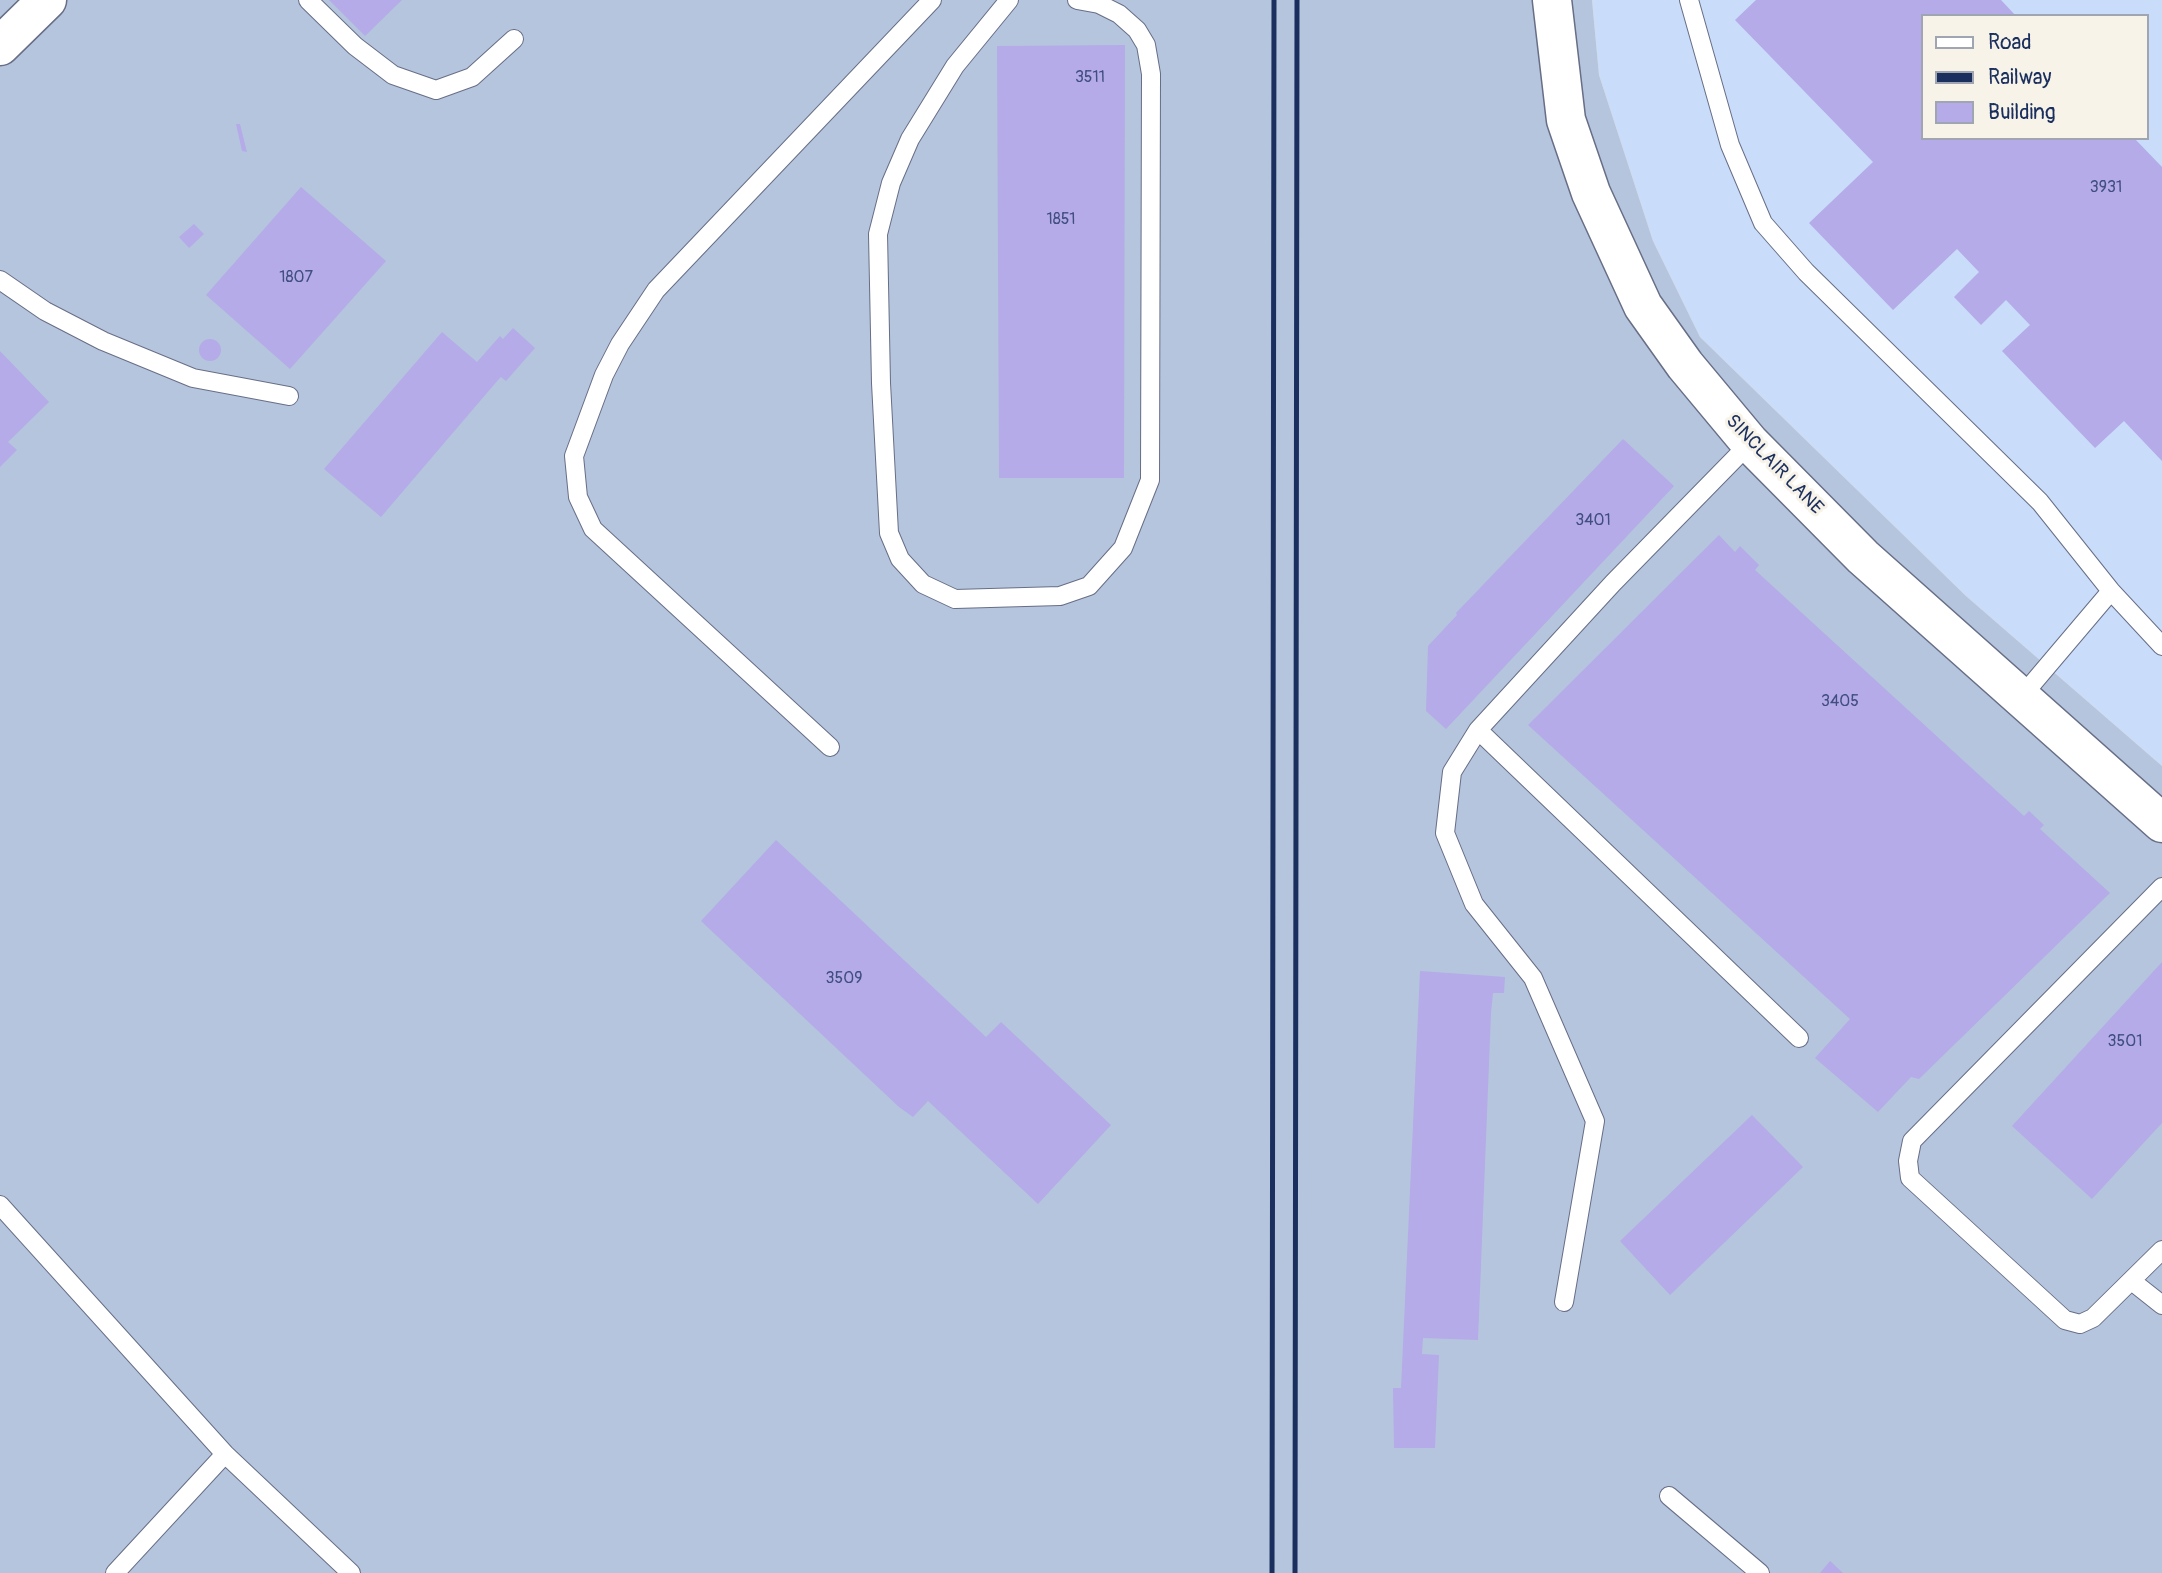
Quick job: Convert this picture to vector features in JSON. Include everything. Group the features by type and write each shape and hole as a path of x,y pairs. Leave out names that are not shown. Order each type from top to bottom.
{"main road":[{"path":"0,46 47,0"},
{"name":"SINCLAIR LANE","path":"1552,0 1566,120 1591,193 1643,306 1685,365 1749,443 1863,557 2162,823"}],"lane":[{"path":"308,0 355,46 393,75 436,90 472,76 514,40"},
{"path":"830,747 593,529 579,497 574,456 604,375 620,344 656,290 932,0"},
{"path":"1009,0 955,66 911,139 891,184 878,234 881,383 889,533 900,559 923,584 955,599 1060,596 1089,586 1123,548 1150,480 1151,75 1146,45 1137,30 1119,14 1099,4 1077,0"},
{"path":"1689,0 1730,145 1763,223 1806,272 2040,502 2111,591 2162,646"},
{"path":"0,280 68,323 193,378 289,396"},
{"path":"1563,1302 1595,1121 1533,978 1474,904 1445,833 1452,772 1478,730 1613,583 1749,443"},
{"path":"2022,696 2111,591"},
{"path":"1478,730 1799,1038"},
{"path":"2162,887 1912,1141 1908,1161 1910,1178 2065,1320 2080,1324 2093,1318 2133,1282 2162,1250"},
{"path":"0,1205 225,1454 351,1573"},
{"path":"2133,1282 2162,1305"},
{"path":"115,1573 225,1454"},
{"path":"1669,1496 1760,1573"}],"shaded area":[{"path":"0,0 1592,0 1599,75 1653,241 1700,337 1966,596 2162,766 2162,1573 0,1573"},
{"path":"1592,0 2162,0 2162,766 1966,596 1700,337 1653,241 1599,75"}],"building":[{"path":"329,0 402,0 365,36"},
{"path":"1756,0 2001,0 2014,14 1920,14 1920,140 2136,140 2162,167 2162,461 2124,421 2095,448 2002,351 2030,325 2006,300 1981,325 1954,297 1979,272 1957,249 1893,310 1809,223 1873,162 1735,20"},
{"path":"1125,45 1124,478 999,478 997,46"},
{"path":"236,124 240,124 247,152 242,151"},
{"path":"301,187 386,261 290,369 206,295"},
{"path":"194,224 204,234 189,248 179,237"},
{"path":"513,328 535,348 506,381 501,377 498,380 381,517 324,469 442,332 477,362 500,336 503,339"},
{"path":"210,339 218,342 221,350 218,358 210,361 202,358 199,350 202,342"},
{"path":"0,351 49,402 8,442 17,450 0,467"},
{"path":"1623,439 1674,486 1446,729 1426,711 1428,646 1456,613"},
{"path":"1719,535 1735,552 1740,546 1759,565 1755,570 2024,816 2029,811 2044,825 2040,829 2110,893 1919,1079 1911,1077 1878,1112 1815,1058 1850,1019 1528,725"},
{"path":"776,840 986,1037 1001,1022 1111,1125 1038,1204 928,1101 913,1117 899,1107 701,921"},
{"path":"2162,962 2162,1123 2092,1199 2012,1126"},
{"path":"1420,971 1505,977 1504,993 1493,993 1491,1013 1478,1340 1423,1338 1422,1354 1439,1355 1435,1448 1394,1448 1393,1388 1401,1388"},
{"path":"1752,1115 1803,1167 1670,1295 1620,1241"},
{"path":"1830,1561 1843,1573 1820,1573"}],"railway":[{"path":"1272,1573 1274,0"},
{"path":"1295,1573 1297,0"}]}
